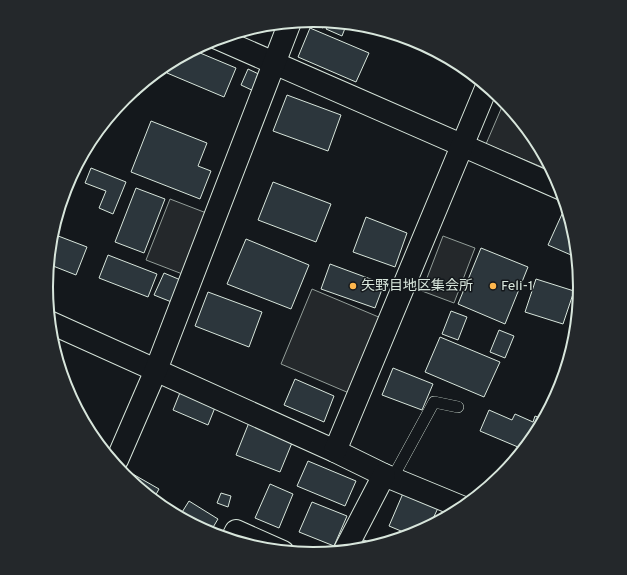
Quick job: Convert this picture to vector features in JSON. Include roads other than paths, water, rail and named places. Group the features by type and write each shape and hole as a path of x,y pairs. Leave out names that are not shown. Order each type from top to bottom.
{"street":[{"path":"118,459 156,370 287,29"},
{"path":"227,42 553,185"},
{"path":"335,451 485,92"},
{"path":"56,325 335,451 388,477 457,505"},
{"path":"348,546 388,477"},
{"path":"234,535 236,531 263,543"}],"lane":[{"path":"388,477 434,402 458,407"}],"place":[{"name":"矢野目地区集会所","path":"353,286"},
{"name":"Feli-1","path":"493,286"}]}
